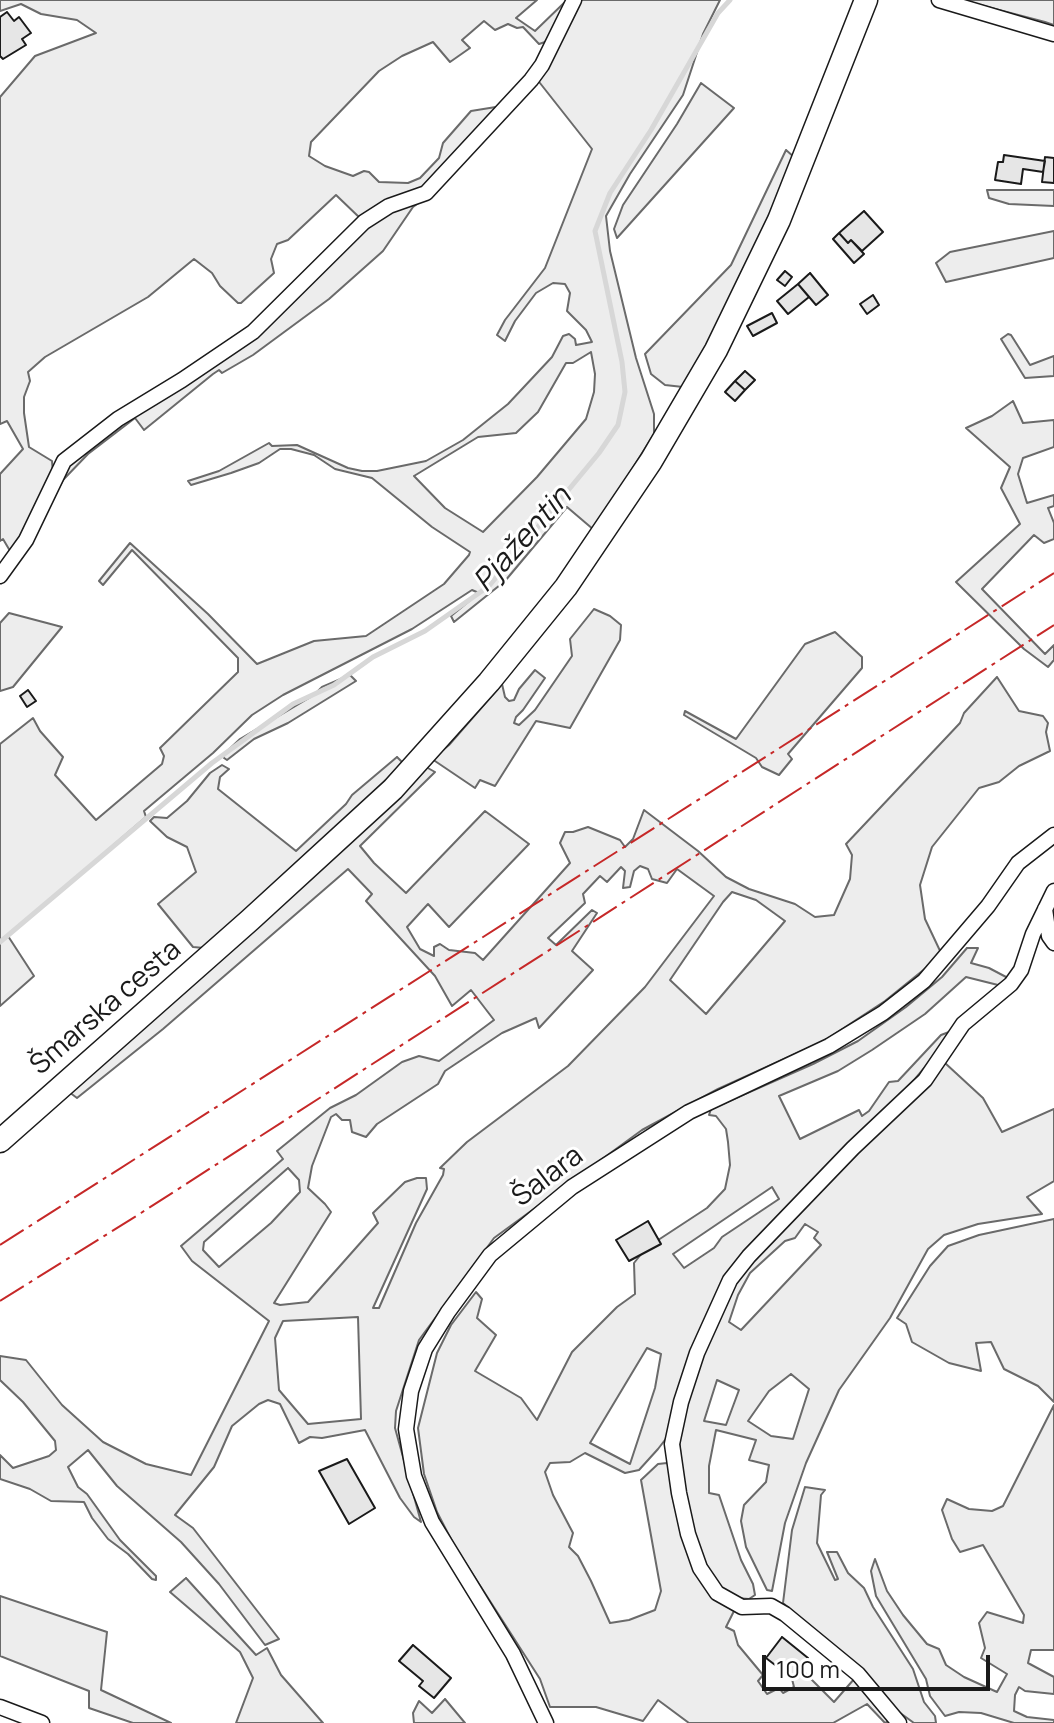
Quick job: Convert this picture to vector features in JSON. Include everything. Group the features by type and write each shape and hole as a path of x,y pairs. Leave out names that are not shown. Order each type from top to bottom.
{"main road":[{"name":"Šmarska cesta","path":"0,1141 393,789 480,693 566,587 651,461 716,350 779,220 866,0"}],"street":[{"path":"0,576 26,540 64,461 118,419 253,332 364,222 389,206 426,193 531,80 542,65 574,0"},
{"path":"939,0 1054,34"},
{"name":"Šalara","path":"546,1723 513,1654 432,1522 414,1476 406,1429 411,1391 425,1349 490,1255 572,1187 689,1112 829,1046 883,1013 924,981 988,906 1018,863 1054,835"},
{"path":"899,1723 858,1674 785,1614 771,1606 742,1607 717,1593 700,1568 688,1534 672,1444 681,1402 697,1353 730,1280 749,1256 853,1148 925,1080 963,1024 1011,984 1021,970 1054,891"},
{"path":"1045,909 1049,936 1054,943"},
{"path":"0,1707 42,1723"}],"shaded area":[{"path":"0,0 537,0 516,18 535,31 567,0 545,42 539,44 523,27 508,24 495,30 484,21 462,40 470,48 450,62 433,42 402,56 379,71 311,142 309,156 325,166 353,176 369,172 379,182 408,183 420,178 439,158 443,143 471,111 502,106 426,189 362,220 336,195 288,240 277,244 271,259 274,273 241,303 194,259 148,297 45,357 28,372 30,381 24,397 24,413 29,447 52,461 53,474 13,556 3,539 0,541 0,474 23,449 7,421 0,424 0,97 35,56 96,33 77,20 41,14 21,4 0,11"},
{"path":"581,0 720,0 703,34 683,95 606,216 610,251 636,358 654,414 654,434 594,530 567,507 505,581 454,622 451,616 479,593 472,590 412,629 283,695 252,715 213,753 144,811 146,817 8,936 34,976 0,1006 0,744 33,718 63,757 55,775 96,820 162,764 164,756 160,748 238,672 238,658 132,550 103,585 99,581 130,543 208,614 257,664 314,641 366,636 444,584 469,555 470,552 432,527 372,478 335,469 314,455 280,449 259,463 231,473 191,485 188,481 219,471 269,443 272,446 297,445 348,468 362,471 426,461 463,440 508,404 552,357 563,336 569,334 576,345 592,342 586,330 567,311 570,293 565,284 553,283 536,293 515,321 505,341 497,335 545,268 592,149 536,78","holes":["591,352 594,392 586,419 537,477 483,532 445,508 414,476 478,437 516,433 538,412 566,363 573,363"]},
{"path":"961,0 1054,0 1054,25 1045,22"},
{"path":"701,83 734,108 617,238 614,229 623,205"},
{"path":"786,150 794,157 793,161 744,272 703,354 683,387 665,385 651,374 645,354 731,265"},
{"path":"987,190 1054,190 1054,206 1009,204 989,198"},
{"path":"428,196 413,207 383,251 329,299 253,355 222,373 219,370 213,374 144,430 135,418 88,454 63,480 38,526 75,457 102,434 209,366 367,223"},
{"path":"1054,231 1054,258 946,282 936,263 950,252"},
{"path":"1008,334 1030,365 1054,356 1054,376 1025,378 1001,339"},
{"path":"1013,401 1023,423 1054,420 1054,447 1023,458 1018,474 1027,503 1054,495 1054,506 1048,508 1054,523 1054,539 1044,543 1034,535 982,589 1045,654 1054,645 1054,660 1048,667 1024,649 956,582 1020,524 1001,488 1010,467 966,428 992,416"},
{"path":"594,609 621,625 620,640 570,728 536,721 495,786 480,780 475,788 432,759 449,745 502,684 505,697 509,701 514,700 535,670 545,678 516,717 514,723 519,725 535,710 572,656 570,639"},
{"path":"9,613 62,627 13,687 0,691 0,623"},
{"path":"835,632 862,657 862,668 788,754 792,759 779,775 684,715 685,711 736,739 805,644"},
{"path":"350,675 356,681 288,723 254,739 227,760 224,758 223,755 240,739 314,695 322,687"},
{"path":"997,677 1019,711 1043,716 1048,723 1046,732 1050,751 1019,766 999,782 979,788 932,847 920,885 925,919 942,955 885,1001 824,1041 718,1089 642,1130 494,1238 419,1340 396,1411 395,1428 421,1522 400,1498 365,1430 322,1438 310,1437 299,1443 280,1404 268,1400 232,1426 214,1467 175,1515 193,1528 279,1639 265,1645 219,1584 181,1542 117,1486 88,1450 68,1467 78,1487 87,1494 120,1540 156,1576 156,1580 108,1539 84,1502 51,1501 30,1489 0,1479 0,1455 13,1468 49,1456 56,1450 55,1441 0,1380 0,1356 26,1360 62,1405 103,1442 146,1464 191,1475 269,1321 192,1261 181,1246 283,1159 277,1151 330,1108 356,1095 402,1062 419,1056 439,1061 494,1020 471,990 452,1006 435,976 366,901 372,894 348,869 163,1029 77,1098 69,1092 426,767 435,772 360,846 406,893 485,811 529,844 449,927 428,904 407,927 420,949 434,956 434,947 440,944 449,950 475,953 483,960 570,863 560,843 565,832 588,827 620,840 625,847 633,839 644,810 698,851 726,877 749,889 795,904 815,917 834,915 850,879 852,855 846,844 960,723 964,713","holes":["640,866 648,869 652,879 667,883 677,869 714,896 645,987 568,1066 467,1142 440,1168 444,1169 443,1175 416,1223 379,1308 373,1308 427,1189 426,1178 405,1182 373,1213 378,1223 308,1302 274,1303 331,1212 308,1188 312,1166 331,1117 336,1114 342,1120 350,1120 352,1132 366,1137 377,1124 438,1084 445,1071 502,1033 536,1018 539,1028 593,970 572,951 597,913 592,910 556,945 548,938 585,903 583,894 600,876 607,882 621,867 625,871 623,888 630,887 634,871","732,892 756,900 785,921 706,1014 670,980","288,1168 299,1180 300,1192 271,1223 219,1267 203,1250 204,1242","358,1317 361,1419 308,1424 279,1390 275,1338 283,1321"]},
{"path":"397,757 403,763 347,819 204,948 193,947 158,904 196,872 187,847 167,837 150,821 154,817 167,818 187,801 210,773 222,765 229,769 220,777 218,789 296,851 352,795"},
{"path":"967,948 978,948 971,963 1008,978 998,985 966,977 925,1014 872,1050 838,1071 779,1096 800,1139 859,1110 862,1116 889,1082 898,1081 941,1035 949,1032 940,1049 915,1079 743,1256 668,1436 658,1449 639,1470 625,1473 585,1453 570,1462 550,1463 545,1472 573,1533 569,1547 578,1556 610,1623 655,1610 661,1591 641,1480 658,1464 667,1463 671,1467 672,1494 681,1533 692,1565 712,1595 734,1611 726,1627 734,1631 738,1645 763,1675 758,1681 767,1694 779,1688 783,1693 794,1687 791,1675 796,1664 834,1702 855,1678 891,1720 885,1723 867,1704 833,1723 689,1723 658,1700 643,1721 596,1707 550,1707 540,1679 454,1545 437,1512 424,1474 418,1428 437,1353 451,1325 476,1292 482,1299 477,1318 496,1335 475,1371 521,1398 537,1420 572,1352 617,1307 635,1294 634,1263 646,1248 707,1208 725,1189 730,1165 726,1129 716,1116 709,1115 711,1109 858,1041 942,977","holes":["772,1187 779,1199 722,1237 714,1248 684,1268 673,1254","647,1348 661,1354 655,1388 630,1464 590,1443"]},
{"path":"945,1063 983,1098 1002,1132 1054,1109 1054,1181 1027,1197 1042,1214 978,1224 944,1235 928,1249 890,1318 839,1390 806,1463 785,1523 772,1591 767,1590 746,1547 741,1521 744,1505 766,1482 769,1465 749,1460 756,1440 716,1430 709,1466 709,1493 719,1495 755,1595 749,1599 735,1598 720,1588 696,1547 684,1492 679,1438 697,1368 740,1273 824,1184 929,1085","holes":["805,1224 818,1232 814,1238 821,1245 741,1330 729,1322 750,1273 785,1241 795,1238","791,1374 809,1389 793,1439 771,1436 748,1421 769,1391","717,1380 739,1390 726,1425 704,1421"]},
{"path":"1054,1219 1054,1402 1038,1386 1004,1369 991,1342 976,1343 981,1371 949,1363 912,1342 906,1324 897,1318 930,1266 948,1246 979,1235"},
{"path":"1054,1405 1054,1650 1031,1650 1028,1663 1054,1677 1054,1694 1025,1691 1019,1687 1014,1711 1027,1717 1054,1720 1054,1723 1014,1723 981,1713 959,1712 945,1716 930,1696 926,1679 876,1596 871,1571 875,1559 887,1591 903,1615 927,1644 939,1649 946,1665 997,1692 1007,1674 981,1658 985,1648 979,1623 987,1612 1023,1623 1024,1615 983,1545 960,1552 942,1510 947,1499 969,1509 992,1511 1003,1506"},
{"path":"805,1487 825,1490 821,1495 817,1543 835,1580 838,1579 827,1552 837,1552 848,1573 864,1588 913,1669 924,1702 935,1716 936,1723 914,1723 892,1707 843,1656 783,1603 792,1530"},
{"path":"186,1578 256,1655 267,1648 281,1675 323,1723 236,1723 253,1678 240,1652 170,1592"},
{"path":"0,1596 107,1632 101,1690 171,1723 133,1723 89,1708 89,1691 0,1656"},
{"path":"445,1699 465,1723 414,1723 413,1713 419,1701 432,1713"}],"building":[{"path":"7,12 14,21 19,17 31,33 22,39 26,45 3,59 0,56 0,17"},
{"path":"1004,155 1045,161 1043,172 1023,169 1021,184 995,180 998,162 1003,162"},
{"path":"1045,157 1054,158 1054,183 1042,182"},
{"path":"864,211 883,232 862,251 839,233"},
{"path":"839,233 864,254 854,263 833,239"},
{"path":"785,271 792,277 785,286 777,280"},
{"path":"810,273 828,295 816,305 798,284"},
{"path":"798,284 809,297 788,314 777,301"},
{"path":"873,295 879,305 867,314 860,304"},
{"path":"772,313 777,323 753,336 747,326"},
{"path":"745,371 755,380 745,390 735,381"},
{"path":"735,381 745,390 735,401 725,392"},
{"path":"28,690 36,701 27,707 20,696"},
{"path":"648,1221 661,1244 629,1261 616,1240"},
{"path":"347,1459 375,1508 349,1524 319,1471"},
{"path":"782,1637 808,1658 792,1678 766,1658"},
{"path":"413,1645 451,1678 434,1698 419,1686 423,1681 399,1661"}],"waterway":[{"name":"Pjažentin","path":"0,942 212,763 293,704 334,685 373,657 425,631 489,586 599,453 618,425 625,392 622,362 595,231 610,193 651,130 718,13 730,0"}],"power":[{"path":"0,1245 1054,573"},
{"path":"0,1301 1054,625"}]}
